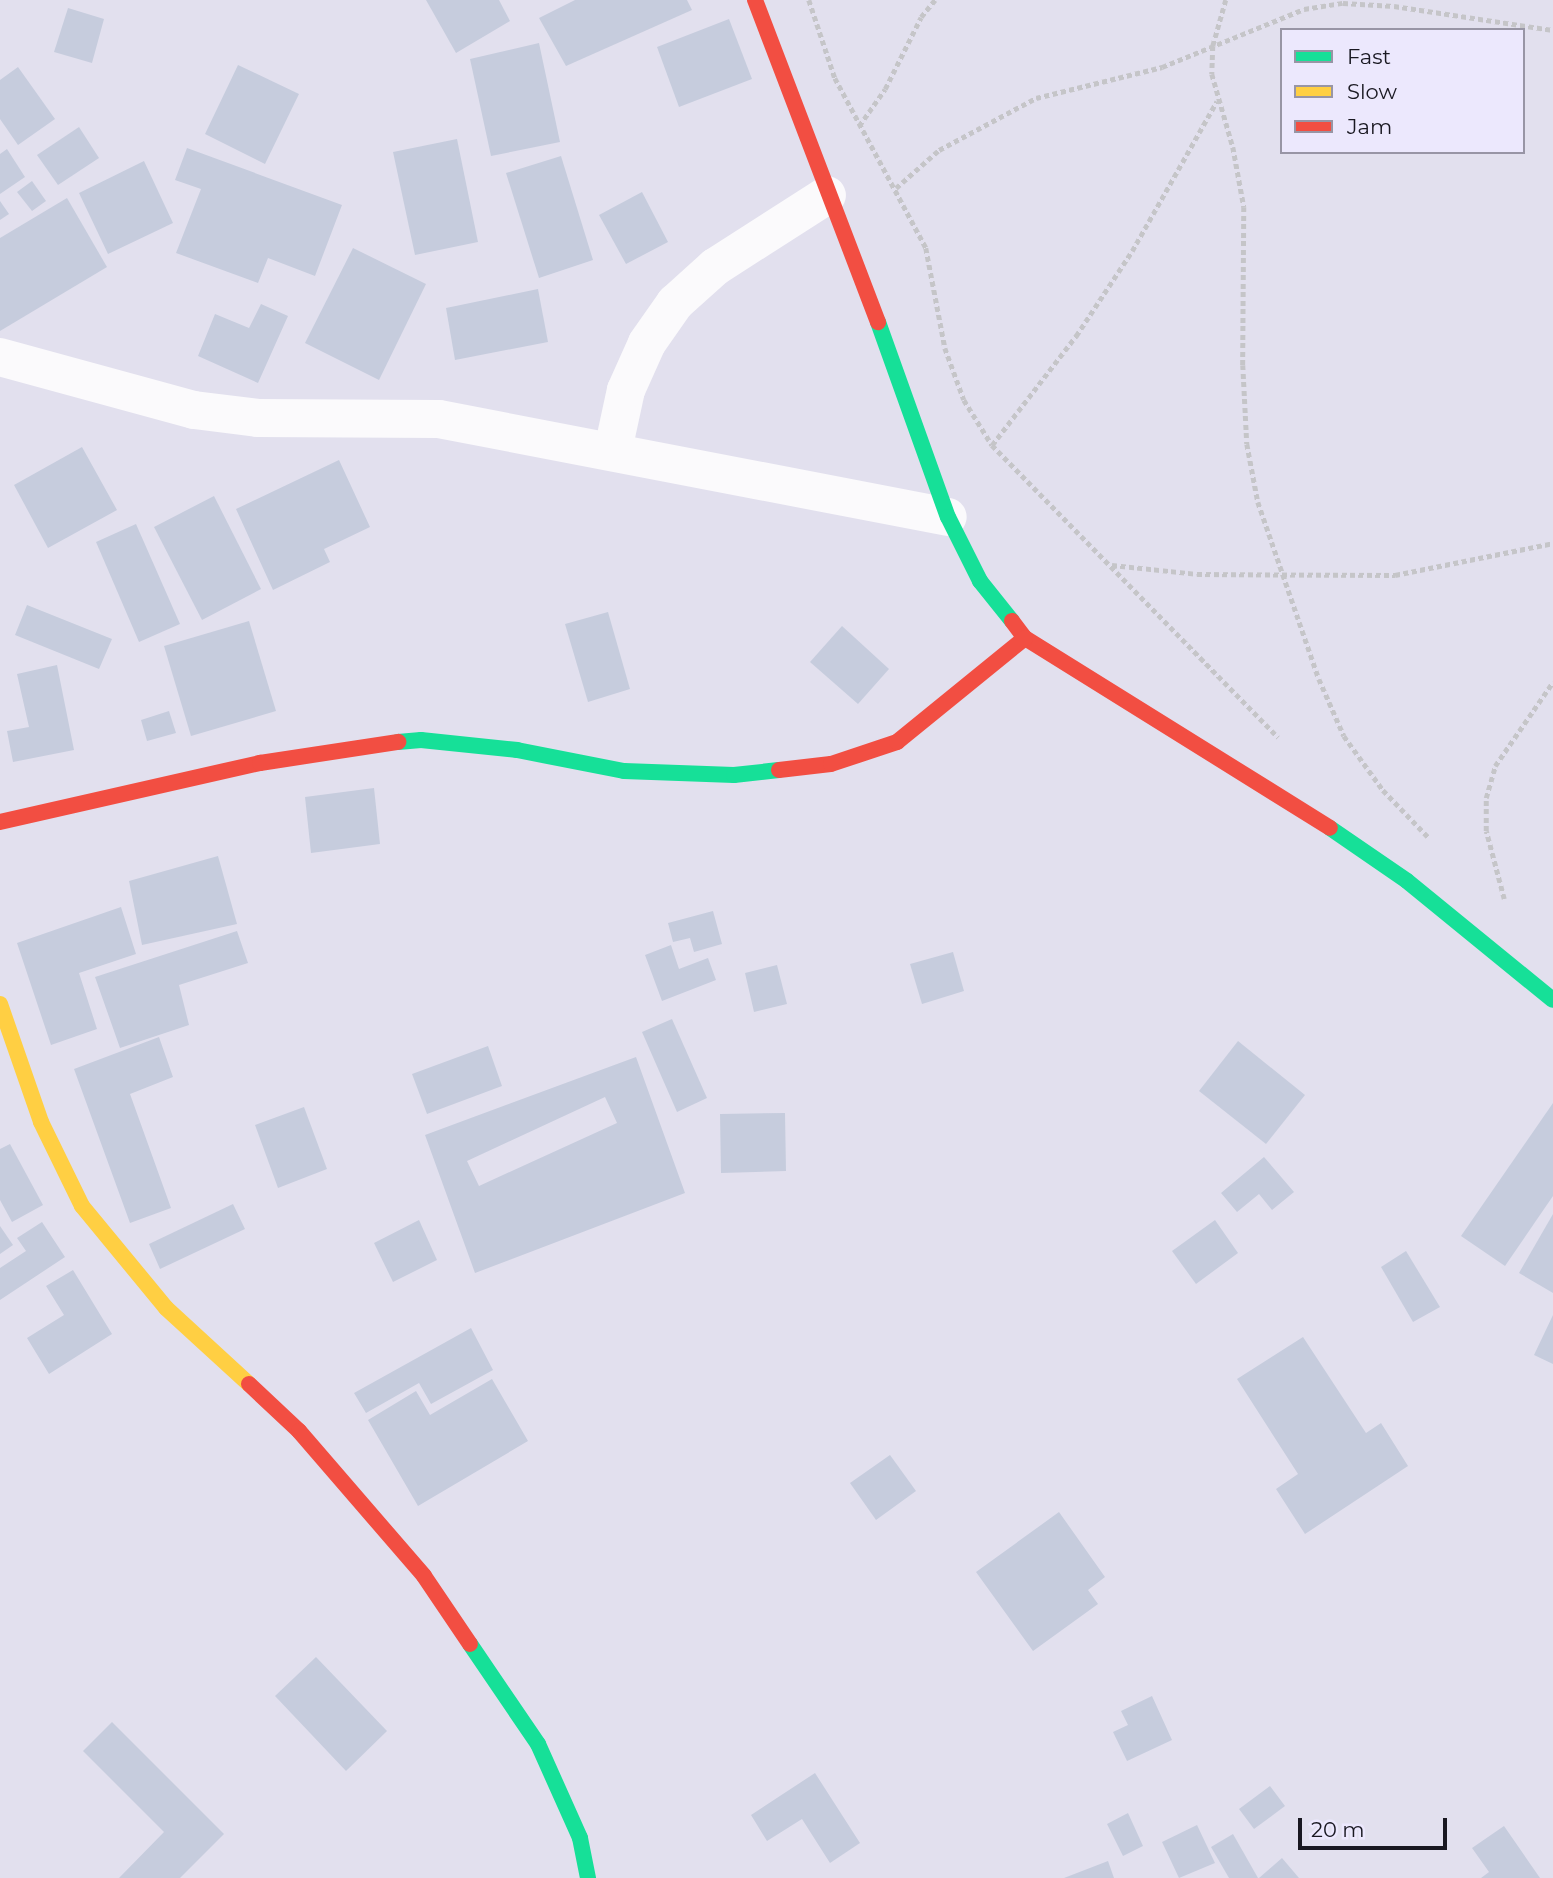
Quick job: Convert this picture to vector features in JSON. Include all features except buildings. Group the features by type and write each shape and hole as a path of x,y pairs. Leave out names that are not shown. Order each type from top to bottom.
{"street":[{"path":"755,0 827,195 890,352 947,517 980,581 1025,638 1297,806 1407,881 1553,1000"},
{"path":"613,450 626,390 647,343 675,303 715,267 827,195"},
{"path":"0,358 194,410 258,418 439,418 947,517"},
{"path":"0,822 260,763 343,747 421,740 517,750 624,771 734,775 831,764 897,742 1025,638"},
{"path":"0,1004 41,1122 82,1206 166,1308 299,1431 424,1576 538,1744 580,1838 588,1878"}],"path":[{"path":"808,0 835,78 926,248 946,348 964,400 992,445 1028,486 1112,565 1288,747"},
{"path":"859,125 891,78 921,16 935,0"},
{"path":"1226,0 1213,46 1217,99 1233,148 1244,206 1247,444 1258,502 1344,736 1382,790 1436,845"},
{"path":"896,188 939,149 1036,98 1162,67 1304,9 1343,2 1553,30"},
{"path":"992,445 1076,337 1132,251 1217,99"},
{"path":"1112,565 1197,574 1395,575 1553,543"},
{"path":"1508,912 1486,831 1486,798 1495,766 1553,682"}],"traffic: fast":[{"path":"878,322 948,517 980,581 1012,621"},
{"path":"398,742 421,740 517,750 624,771 734,775 779,770"},
{"path":"1330,828 1407,881 1553,1000"},
{"path":"470,1644 538,1744 580,1838 588,1878"}],"traffic: slow":[{"path":"0,1004 41,1122 82,1206 166,1308 249,1384"}],"traffic: jam":[{"path":"755,0 878,322"},
{"path":"1012,621 1025,638 1330,828"},
{"path":"779,770 831,764 897,742 1025,638"},
{"path":"0,822 260,763 398,742"},
{"path":"249,1384 299,1431 424,1576 470,1644"}]}
